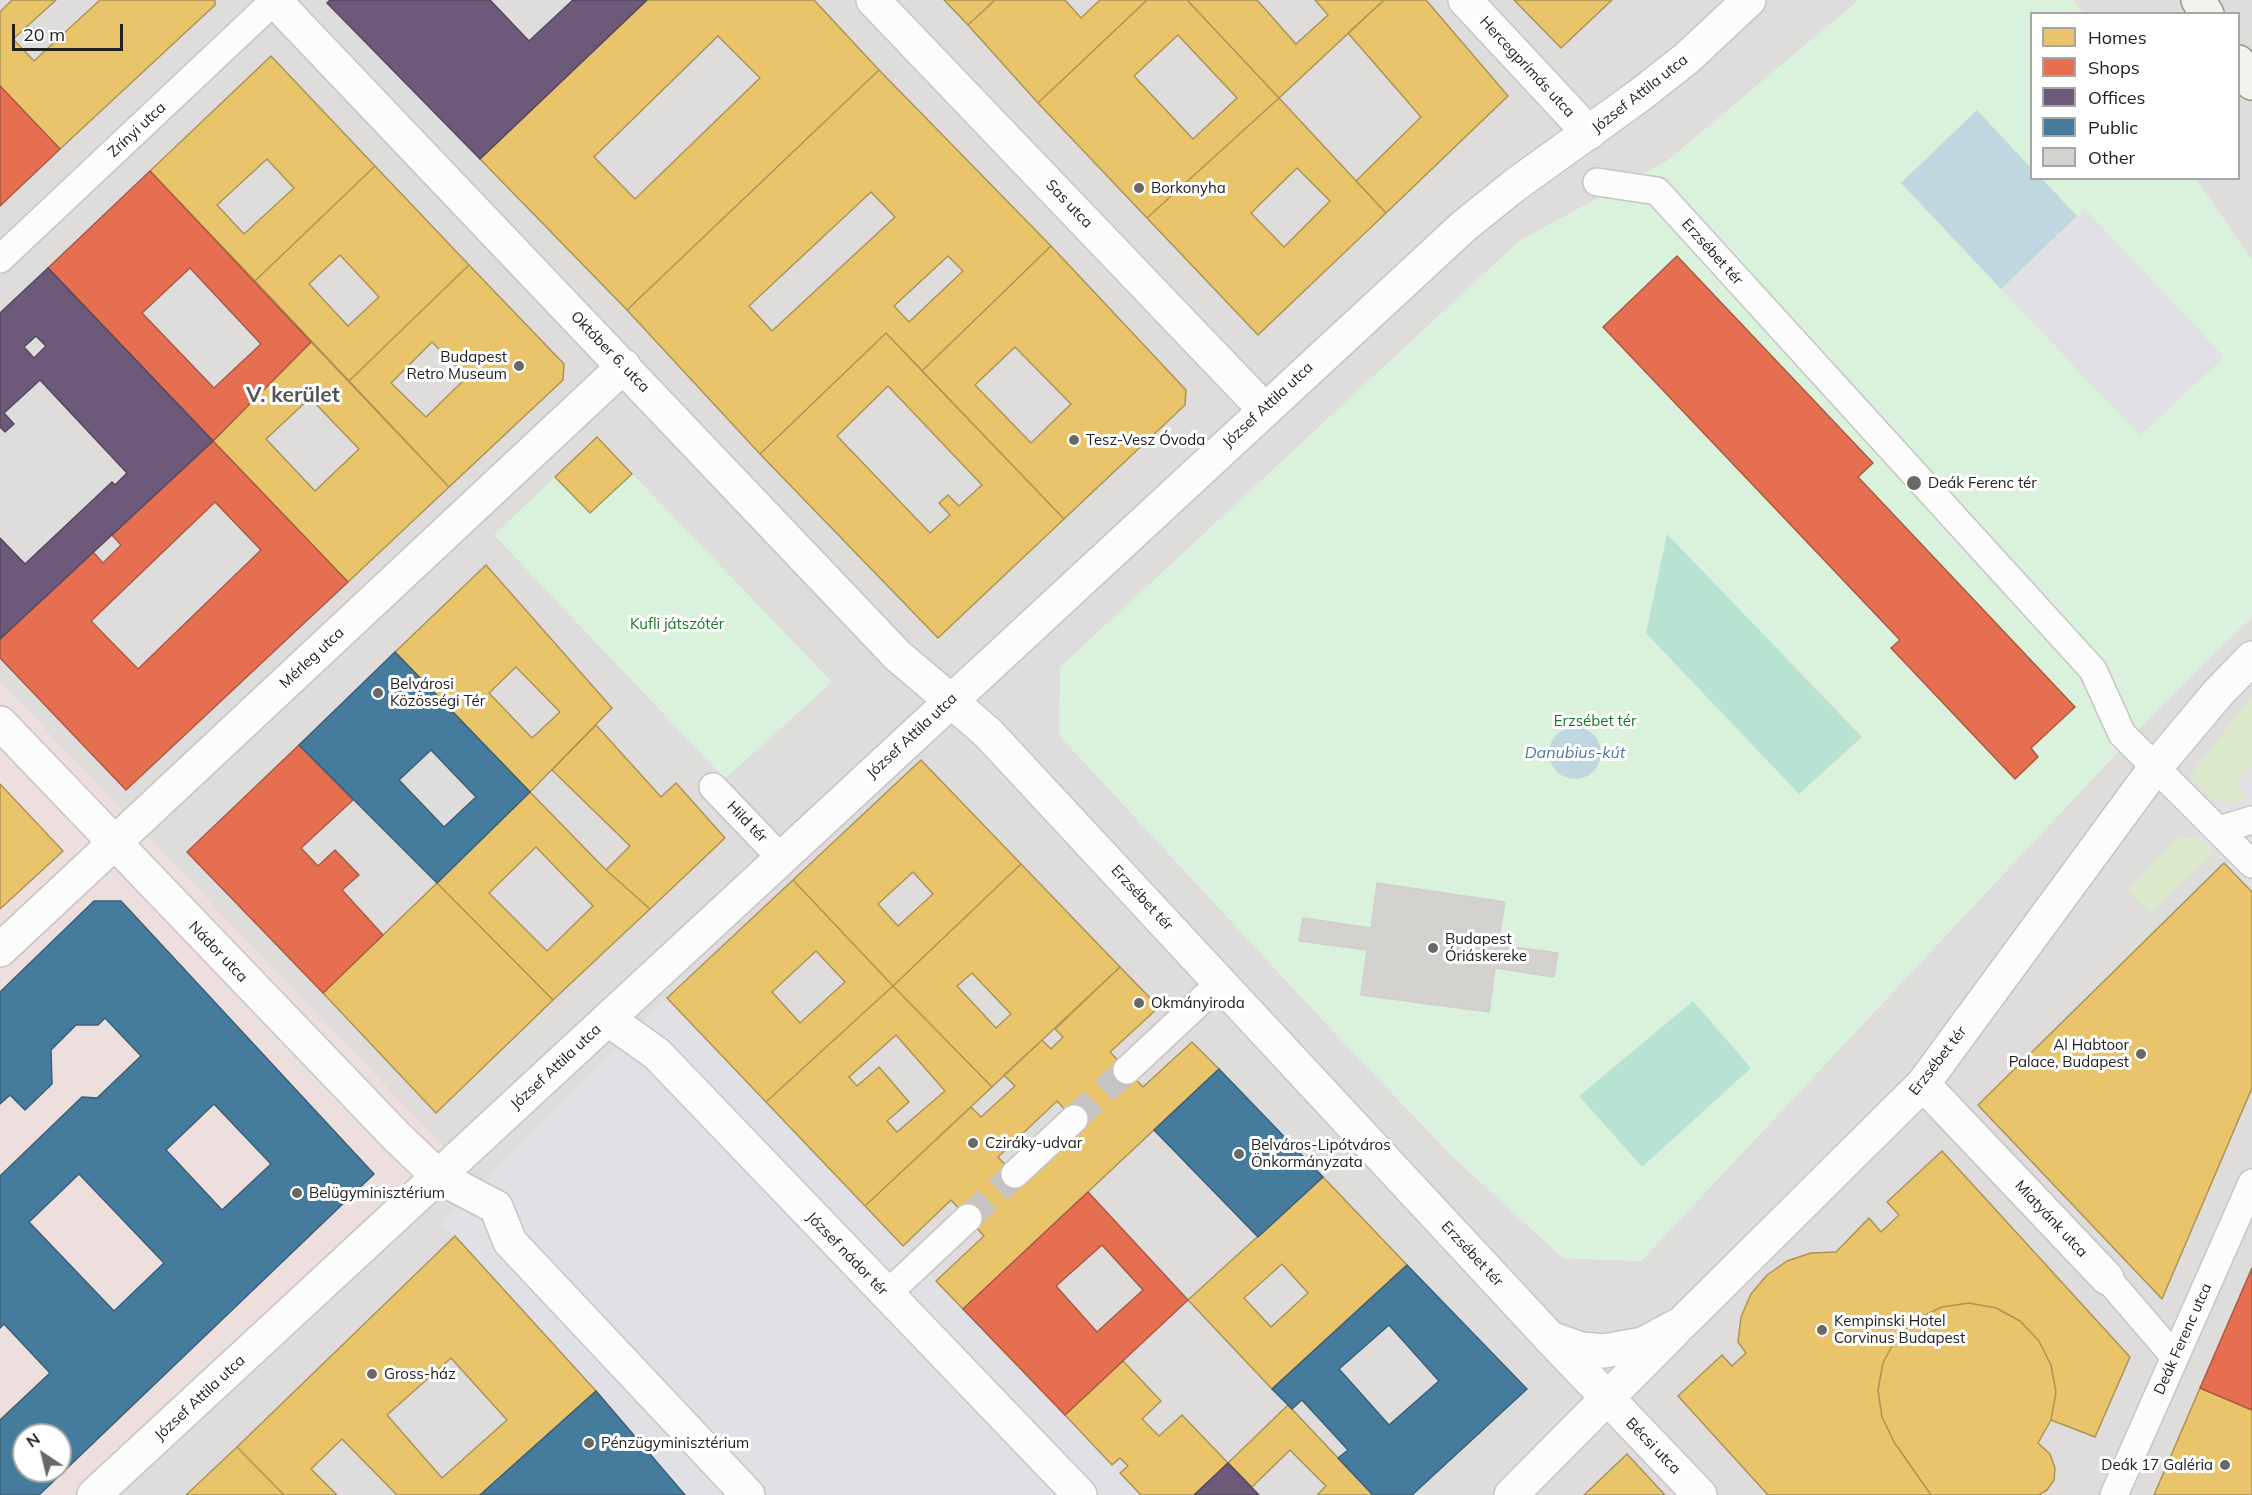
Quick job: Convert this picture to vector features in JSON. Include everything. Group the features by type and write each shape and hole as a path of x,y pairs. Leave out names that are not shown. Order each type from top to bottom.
{"main road":[{"path":"2240,65 2252,83"}],"street":[{"name":"Zrínyi utca","path":"0,260 274,0"},
{"name":"Október 6. utca","path":"274,0 898,656 950,699"},
{"name":"Sas utca","path":"873,0 1264,409"},
{"name":"Hercegprímás utca","path":"1465,0 1589,133"},
{"name":"József Attila utca","path":"94,1495 439,1177 950,699 1464,226 1515,185 1589,133 1687,58 1749,0"},
{"name":"Erzsébet tér","path":"1597,182 1657,191 2093,670 2122,734 2155,768"},
{"name":"Mérleg utca","path":"0,950 624,366"},
{"name":"Erzsébet tér","path":"950,699 988,733 1606,1398 1923,1084 2155,768 2218,692 2252,658"},
{"name":"Nádor utca","path":"0,723 397,1137 439,1177"},
{"path":"2155,768 2252,864"},
{"name":"Hild tér","path":"713,787 781,858"},
{"path":"2218,830 2252,820"},
{"path":"1127,1070 1221,982"},
{"name":"József nádor tér","path":"608,1019 657,1054 1080,1495"},
{"name":"Miatyánk utca","path":"1923,1084 2107,1278 2175,1357"},
{"path":"1015,1174 1074,1119"},
{"path":"439,1177 500,1211 510,1242 748,1495"},
{"name":"Deák Ferenc utca","path":"2114,1495 2252,1183"},
{"path":"886,1295 968,1218"},
{"name":"Erzsébet tér","path":"1550,1338 1581,1349 1619,1350 1643,1344 1683,1323"},
{"path":"1511,1495 1606,1398"},
{"name":"Bécsi utca","path":"1606,1398 1700,1495"}],"shaded area":[{"path":"0,0 1859,0 1667,161 1519,241 1059,735 1330,1028 1451,1155 1563,1258 1641,1261 2157,710 2252,617 2252,1495 84,1495 136,826 0,682"},
{"path":"2073,0 2252,0 2252,260 2197,180 2240,180 2240,12 2082,12"},
{"path":"2085,209 2224,357 2140,436 2001,289"},
{"path":"0,682 450,1153 84,1495 0,1495"},
{"path":"2252,767 2252,892 2166,803 2189,777 2216,802 2237,803 2245,795 2235,782"},
{"path":"667,998 1141,1495 685,1495 596,1391 440,1222"}],"green space":[{"name":"Erzsébet tér","path":"1859,0 2073,0 2082,12 2030,12 2030,180 2197,180 2252,260 2252,617 2157,710 1641,1261 1564,1258 1451,1155 1330,1028 1059,735 1060,667 1519,241 1667,161"},
{"name":"Kufli játszótér","path":"597,437 832,682 725,779 494,535"},
{"path":"1667,534 1862,737 1799,794 1646,633"},
{"path":"2252,696 2252,767 2235,782 2245,796 2237,803 2216,802 2189,777"},
{"path":"2206,837 2217,849 2150,913 2127,890 2177,839"},
{"path":"1693,1001 1751,1068 1642,1167 1579,1096"}],"water":[{"path":"1977,110 2030,167 2030,180 2043,180 2077,216 2001,289 1901,183"},
{"name":"Danubius-kút","path":"1575,727 1585,729 1593,735 1599,743 1601,753 1599,763 1593,771 1585,777 1575,779 1565,777 1557,771 1551,763 1549,753 1551,743 1557,735 1565,729"}],"building: Homes":[{"path":"12,0 56,0 13,39 34,61 100,0 215,0 215,5 60,149 0,86 0,12"},
{"path":"647,0 814,0 879,70 627,310 480,159","holes":["718,36 760,78 635,199 594,157"]},
{"path":"944,0 995,0 968,25"},
{"path":"995,0 1065,0 1081,18 1100,0 1147,0 1038,103 968,25"},
{"path":"1147,0 1187,0 1279,98 1147,218 1038,103","holes":["1178,35 1237,98 1193,139 1134,76"]},
{"path":"1187,0 1257,0 1296,44 1328,15 1315,0 1384,0 1279,98"},
{"path":"1384,0 1426,0 1508,96 1386,213 1356,181 1421,117 1348,33"},
{"path":"1514,0 1612,0 1561,48"},
{"path":"271,56 375,166 255,281 150,171","holes":["267,159 294,188 244,234 217,205"]},
{"path":"879,70 1051,246 922,371 886,333 760,454 627,310","holes":["871,192 895,217 772,331 749,306","948,256 963,271 909,322 894,306"]},
{"path":"1279,98 1386,213 1258,335 1147,218","holes":["1297,168 1330,201 1284,247 1251,213"]},
{"path":"375,166 469,265 349,381 255,281","holes":["340,255 379,297 348,326 309,284"]},
{"path":"1051,246 1186,390 1185,405 1064,519 922,371","holes":["1015,347 1071,404 1031,443 975,385"]},
{"path":"469,265 564,364 563,380 449,487 349,381","holes":["432,342 467,377 426,417 391,383"]},
{"path":"886,333 1064,519 938,638 760,454","holes":["888,386 982,485 959,506 948,495 939,503 950,515 930,533 837,436"]},
{"path":"311,342 449,487 348,582 213,441","holes":["310,398 359,449 315,491 266,439"]},
{"path":"597,437 632,474 590,513 555,477"},
{"path":"486,565 612,708 530,792 395,652","holes":["516,667 560,712 532,738 489,693"]},
{"path":"596,725 661,797 676,783 725,838 650,909 606,870 630,846 552,770"},
{"path":"921,760 1021,864 893,986 793,880","holes":["913,872 933,894 898,926 878,904"]},
{"path":"0,784 63,851 0,909"},
{"path":"530,792 606,870 650,909 553,1000 437,883","holes":["536,847 593,906 547,951 489,893"]},
{"name":"Al Habtoor Palace, Budapest","path":"2224,863 2252,892 2252,1088 2162,1299 1978,1105"},
{"path":"1021,864 1120,967 992,1087 893,986","holes":["972,973 1011,1014 996,1028 957,986"]},
{"path":"793,880 893,986 766,1102 667,998","holes":["816,951 845,982 800,1023 772,992"]},
{"path":"437,883 553,1000 436,1113 323,993"},
{"name":"Cziráky-udvar","path":"1120,967 1159,1007 1110,1052 1143,1087 1192,1042 1219,1069 963,1309 936,1281 984,1236 951,1200 903,1246 865,1206 971,1107 981,1117 1015,1086 1004,1075 1042,1040 1051,1049 1063,1037 1055,1029","holes":["1057,1101 1082,1128 1023,1184 998,1157"]},
{"path":"893,986 992,1087 865,1206 766,1102","holes":["896,1035 945,1091 897,1132 887,1121 909,1102 879,1067 857,1086 849,1077"]},
{"name":"Kempinski Hotel Corvinus Budapest","path":"1942,1151 2130,1357 2095,1437 2051,1420 2056,1392 2051,1365 2039,1341 2020,1321 1996,1308 1969,1303 1942,1307 1917,1319 1896,1338 1883,1363 1878,1390 1882,1417 1894,1442 1931,1495 1768,1495 1678,1396 1722,1355 1732,1366 1746,1353 1738,1342 1741,1317 1751,1294 1767,1275 1787,1261 1811,1253 1836,1252 1869,1218 1881,1232 1899,1215 1887,1202"},
{"path":"1323,1177 1407,1265 1272,1389 1188,1300","holes":["1282,1264 1308,1293 1271,1327 1244,1298"]},
{"name":"Gross-ház","path":"455,1236 596,1391 480,1495 397,1495 342,1439 311,1469 337,1495 284,1495 237,1447","holes":["451,1358 507,1420 442,1478 387,1415"]},
{"path":"1969,1303 1996,1308 2020,1321 2039,1341 2051,1365 2056,1392 2051,1420 2038,1443 2050,1454 2055,1468 2054,1480 2047,1490 2039,1495 1931,1495 1894,1442 1882,1417 1878,1390 1883,1363 1896,1338 1917,1319 1942,1307"},
{"path":"1123,1361 1161,1401 1142,1419 1159,1436 1182,1415 1228,1463 1194,1495 1141,1495 1120,1473 1128,1466 1120,1458 1112,1465 1065,1415"},
{"path":"2200,1388 2252,1410 2252,1495 2154,1495"},
{"path":"1288,1405 1373,1495 1317,1495 1326,1486 1290,1450 1252,1487 1228,1463"},
{"path":"237,1447 284,1495 186,1495"},
{"path":"1627,1454 1665,1495 1584,1495"}],"building: Shops":[{"path":"0,86 60,149 0,206"},
{"path":"150,171 311,342 213,441 48,268","holes":["190,268 261,344 214,388 142,313"]},
{"path":"1677,256 1873,463 1858,477 2075,707 2031,748 2038,757 2015,779 1891,648 1900,640 1603,327"},
{"path":"213,441 348,582 126,790 0,658 0,639 93,552 103,563 121,545 112,535","holes":["215,502 261,550 138,669 91,621"]},
{"path":"299,745 353,800 301,848 318,866 335,850 359,875 342,890 383,935 323,993 187,852"},
{"path":"1088,1192 1188,1300 1065,1415 963,1309","holes":["1102,1245 1143,1290 1097,1332 1056,1286"]},
{"path":"2252,1268 2252,1410 2200,1388"}],"building: Offices":[{"path":"330,0 490,0 529,41 573,0 647,0 480,159 327,3"},
{"path":"48,268 213,441 0,639 0,538 25,564 112,482 115,485 127,473 40,380 4,413 14,424 5,432 0,427 0,313","holes":["36,336 46,346 34,358 24,347"]},
{"path":"1228,1463 1259,1495 1194,1495"}],"building: Public":[{"path":"395,652 530,792 437,883 299,745","holes":["431,750 476,797 444,827 399,780"]},
{"name":"Belügyminisztérium","path":"94,901 121,901 374,1174 72,1463 72,1423 12,1423 12,1483 52,1483 39,1495 0,1495 0,1420 50,1373 4,1324 0,1328 0,1176 82,1097 97,1098 141,1056 105,1018 98,1025 76,1025 51,1050 52,1084 25,1110 10,1095 0,1104 0,992","holes":["214,1104 271,1164 222,1210 166,1150","79,1174 164,1263 114,1311 29,1222"]},
{"name":"Belváros-Lipótváros Önkormányzata","path":"1219,1069 1323,1177 1258,1237 1154,1130"},
{"path":"1407,1265 1527,1389 1412,1495 1373,1495 1338,1458 1348,1450 1302,1400 1292,1409 1272,1389","holes":["1389,1325 1439,1381 1389,1425 1339,1369"]},
{"name":"Pénzügyminisztérium","path":"596,1391 685,1495 480,1495"}],"building: Other":[{"name":"Budapest Óriáskereke","path":"1377,883 1505,902 1498,945 1558,953 1554,977 1495,968 1489,1012 1361,995 1367,950 1299,941 1303,918 1371,928"}],"tunnel":[{"path":"1074,1119 1127,1070"},
{"path":"968,1218 1015,1174"}],"place":[{"name":"Borkonyha","path":"1139,188"},
{"name":"Budapest Retro Museum","path":"519,366"},
{"name":"Tesz-Vesz Óvoda","path":"1074,440"},
{"name":"Deák Ferenc tér","path":"1914,483"},
{"name":"Belvárosi Közösségi Tér","path":"378,693"},
{"name":"Budapest Óriáskereke","path":"1433,948"},
{"name":"Okmányiroda","path":"1139,1003"},
{"name":"Al Habtoor Palace, Budapest","path":"2141,1054"},
{"name":"Cziráky-udvar","path":"973,1143"},
{"name":"Belváros-Lipótváros Önkormányzata","path":"1239,1154"},
{"name":"Belügyminisztérium","path":"297,1193"},
{"name":"Kempinski Hotel Corvinus Budapest","path":"1822,1330"},
{"name":"Gross-ház","path":"372,1374"},
{"name":"Pénzügyminisztérium","path":"589,1443"},
{"name":"Deák 17 Galéria","path":"2225,1465"}],"district":[{"name":"V. kerület","path":"293,396"}]}
